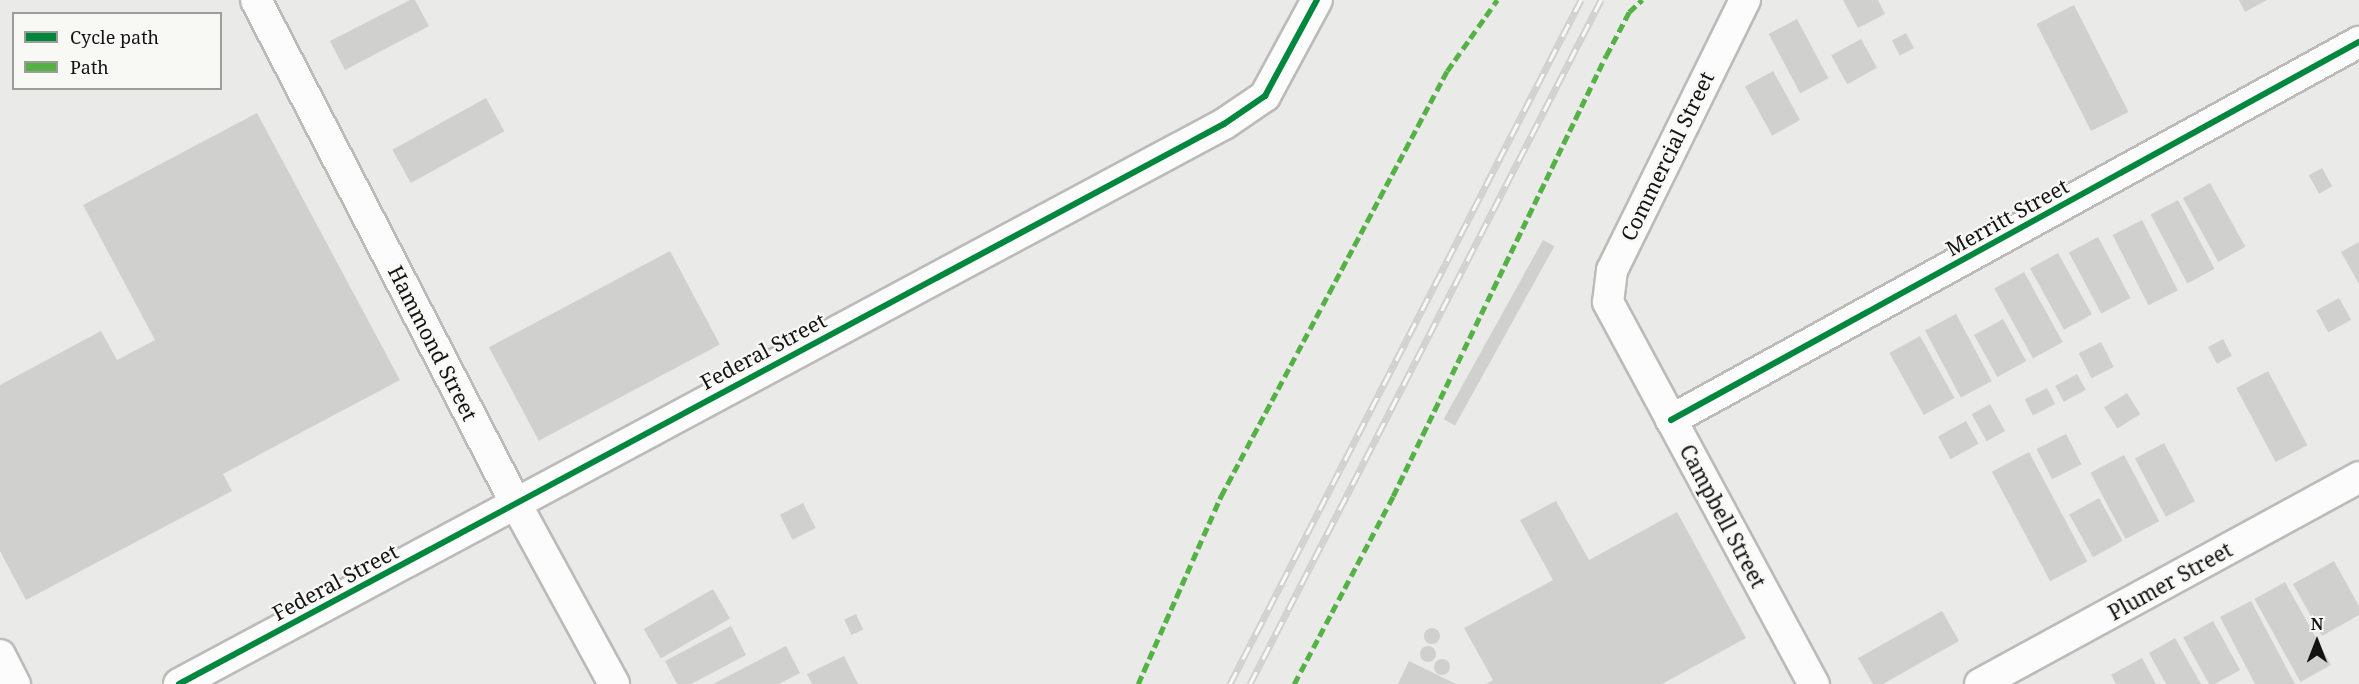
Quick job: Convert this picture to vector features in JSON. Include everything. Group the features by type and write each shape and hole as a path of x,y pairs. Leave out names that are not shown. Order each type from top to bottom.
{"street":[{"name":"Hammond Street","path":"256,0 516,504 614,684"},
{"name":"Federal Street","path":"179,684 1224,124 1264,96 1317,0"},
{"name":"Commercial Street","path":"1613,316 1608,302 1612,270 1745,0"},
{"name":"Merritt Street","path":"1671,420 2359,42"},
{"name":"Campbell Street","path":"1613,316 1814,684"},
{"name":"Plumer Street","path":"1980,684 2359,477"},
{"path":"0,656 15,684"}],"building":[{"path":"410,0 415,0 429,26 345,70 330,41"},
{"path":"1843,0 1878,0 1885,14 1858,28"},
{"path":"2239,0 2267,0 2245,12"},
{"path":"2074,5 2128,112 2091,131 2037,24"},
{"path":"1797,19 1828,78 1800,93 1769,34"},
{"path":"1906,33 1914,48 1900,56 1892,41"},
{"path":"1861,39 1877,68 1847,84 1831,55"},
{"path":"1773,71 1800,120 1772,135 1745,87"},
{"path":"486,98 504,131 411,183 392,150"},
{"path":"257,113 400,380 223,474 232,491 26,600 0,551 0,385 101,331 117,360 155,340 83,205"},
{"path":"2322,168 2332,186 2319,194 2309,175"},
{"path":"2210,183 2245,247 2218,262 2183,198"},
{"path":"2178,200 2215,269 2187,283 2151,215"},
{"path":"2142,220 2178,290 2148,305 2113,235"},
{"path":"2098,237 2130,298 2101,313 2069,252"},
{"path":"1543,240 1554,246 1455,426 1444,419"},
{"path":"2359,242 2359,284 2341,252"},
{"path":"670,251 720,345 539,441 489,347"},
{"path":"2058,253 2092,314 2064,330 2030,269"},
{"path":"2024,272 2063,342 2033,358 1994,288"},
{"path":"2339,298 2351,320 2328,332 2316,311"},
{"path":"1956,314 1992,381 1961,398 1925,330"},
{"path":"2003,319 2026,361 1997,377 1974,335"},
{"path":"1920,336 1954,398 1924,415 1889,353"},
{"path":"2223,339 2232,356 2217,364 2208,347"},
{"path":"2101,342 2114,367 2091,378 2079,353"},
{"path":"2268,371 2307,445 2276,462 2236,388"},
{"path":"2077,374 2086,390 2064,402 2055,386"},
{"path":"2047,388 2055,404 2033,415 2025,399"},
{"path":"2127,393 2140,414 2117,429 2104,407"},
{"path":"1990,404 2005,431 1987,441 1972,414"},
{"path":"1966,421 1979,444 1951,459 1938,437"},
{"path":"2066,434 2081,464 2052,479 2037,449"},
{"path":"2164,443 2195,501 2166,517 2135,458"},
{"path":"2029,452 2087,561 2050,581 1992,472"},
{"path":"2124,455 2159,521 2126,539 2090,473"},
{"path":"2099,498 2123,541 2093,557 2069,514"},
{"path":"1556,501 1589,560 1677,512 1746,638 1662,684 1486,684 1493,680 1464,628 1553,580 1520,520"},
{"path":"803,503 816,528 793,540 780,515"},
{"path":"2334,561 2359,606 2359,615 2322,636 2293,584"},
{"path":"2285,582 2331,665 2300,682 2254,599"},
{"path":"713,589 730,618 661,658 644,629"},
{"path":"2251,601 2295,684 2255,684 2220,617"},
{"path":"1942,611 1959,641 1883,684 1873,684 1858,658"},
{"path":"856,614 863,629 851,635 844,619"},
{"path":"2213,621 2240,670 2215,684 2209,684 2183,637"},
{"path":"731,626 746,655 691,684 677,684 665,661"},
{"path":"1432,628 1438,630 1440,636 1438,642 1432,644 1426,642 1424,636 1426,630"},
{"path":"2175,638 2201,684 2166,684 2149,653"},
{"path":"786,646 800,673 779,684 713,684"},
{"path":"1428,646 1436,654 1428,662 1420,654"},
{"path":"844,656 858,684 812,684 807,674"},
{"path":"2142,658 2156,684 2116,684 2111,675"},
{"path":"1442,659 1448,661 1450,667 1448,673 1442,675 1436,673 1434,667 1436,661"},
{"path":"1409,661 1456,684 1398,684"}],"railway":[{"path":"1230,684 1581,0"},
{"path":"1250,684 1601,0"}],"marked path":[{"path":"1138,684 1221,496 1447,71 1497,0"},
{"path":"1294,684 1393,496 1606,56 1629,12 1642,0"}],"cycle path":[{"path":"179,684 1224,124 1265,96 1317,0"},
{"path":"1671,420 2359,42"}]}
